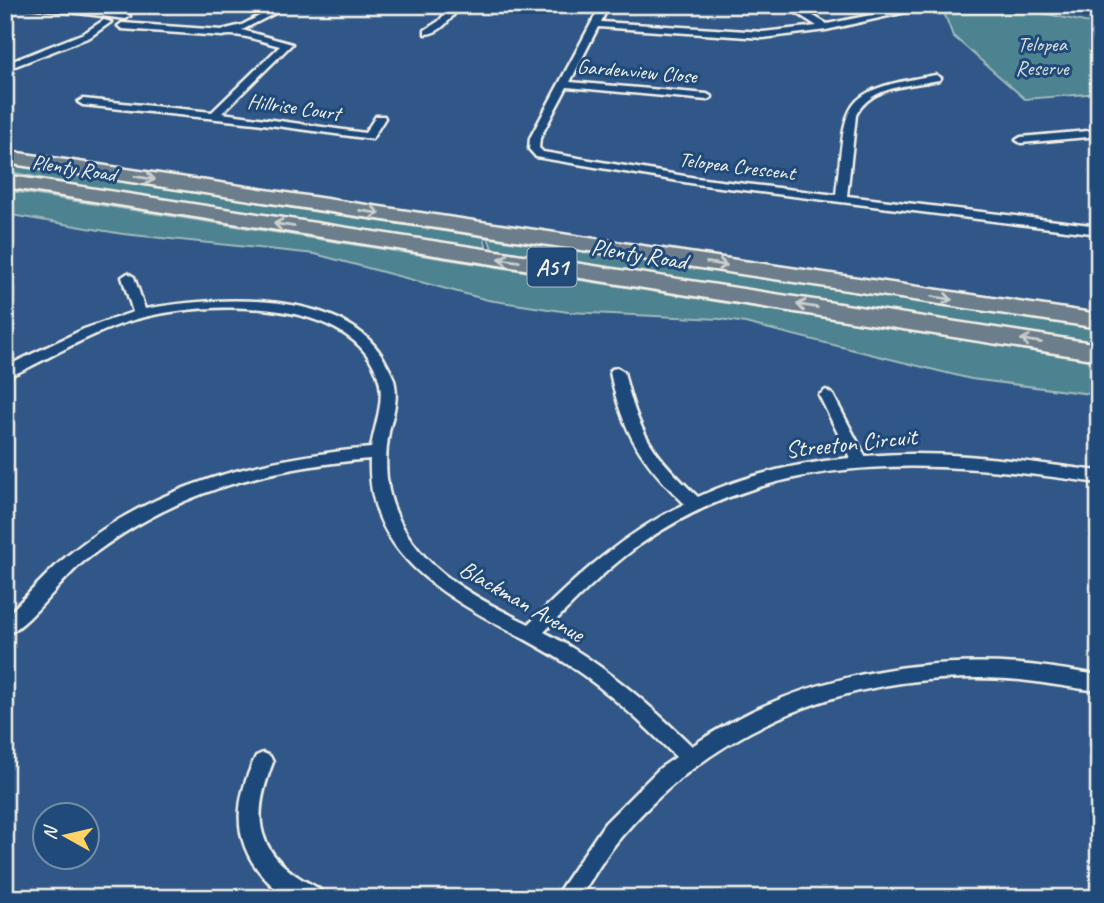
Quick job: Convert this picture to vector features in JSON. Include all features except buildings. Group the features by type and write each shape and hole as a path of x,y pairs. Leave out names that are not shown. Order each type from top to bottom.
{"highway":[{"name":"Plenty Road","path":"5,157 1099,321"},
{"name":"Plenty Road","path":"5,181 1099,352"}],"street":[{"path":"5,7 13,5 126,16 158,29"},
{"path":"92,12 103,15 108,22 120,26 208,34 236,31 287,5"},
{"path":"428,32 442,23 457,5"},
{"name":"Telopea Crescent","path":"605,5 533,143 534,149 540,155 682,179 1099,230"},
{"path":"788,5 826,27"},
{"path":"595,24 739,36 787,34 933,5"},
{"path":"87,35 108,22 126,16"},
{"path":"5,67 87,35 137,20"},
{"name":"Hillrise Court","path":"214,116 287,44 254,38 236,31"},
{"path":"5,75 30,59"},
{"path":"841,199 851,115 857,103 885,89 936,78"},
{"name":"Gardenview Close","path":"563,84 707,97"},
{"name":"Hillrise Court","path":"96,93 79,105 214,116 368,142 380,118"},
{"path":"1021,140 1099,133"},
{"path":"128,277 139,314"},
{"name":"Blackman Avenue","path":"5,373 98,329 139,314 199,304 241,304 303,313 347,329 373,352 387,379 388,409 377,453 379,488 385,512 415,557 435,578 462,597 566,653 610,685 689,757"},
{"path":"617,372 628,422 639,445 660,472 696,505"},
{"path":"826,395 860,462"},
{"path":"5,628 49,582 84,552 102,538 161,503 250,469 319,457 377,453"},
{"name":"Streeton Circuit","path":"532,634 605,562 635,540 696,505 778,476 860,462 966,461 1099,477"},
{"path":"565,898 606,839 649,792 689,757 776,708 810,694 905,672 992,670 1058,675 1099,683"},
{"path":"263,762 249,801 248,822 253,845 262,862 278,878 314,898"}],"green space":[{"name":"Telopea Reserve","path":"964,5 1004,5 1099,25 1099,93 1025,99 953,36 943,10"},
{"path":"5,164 484,236 487,249 87,187 5,171"},
{"path":"5,190 1099,361 1099,395 971,379 745,323 720,319 568,312 488,300 315,254 123,234 5,214"},
{"path":"488,237 1099,329 1099,344 526,255 492,249"}]}
